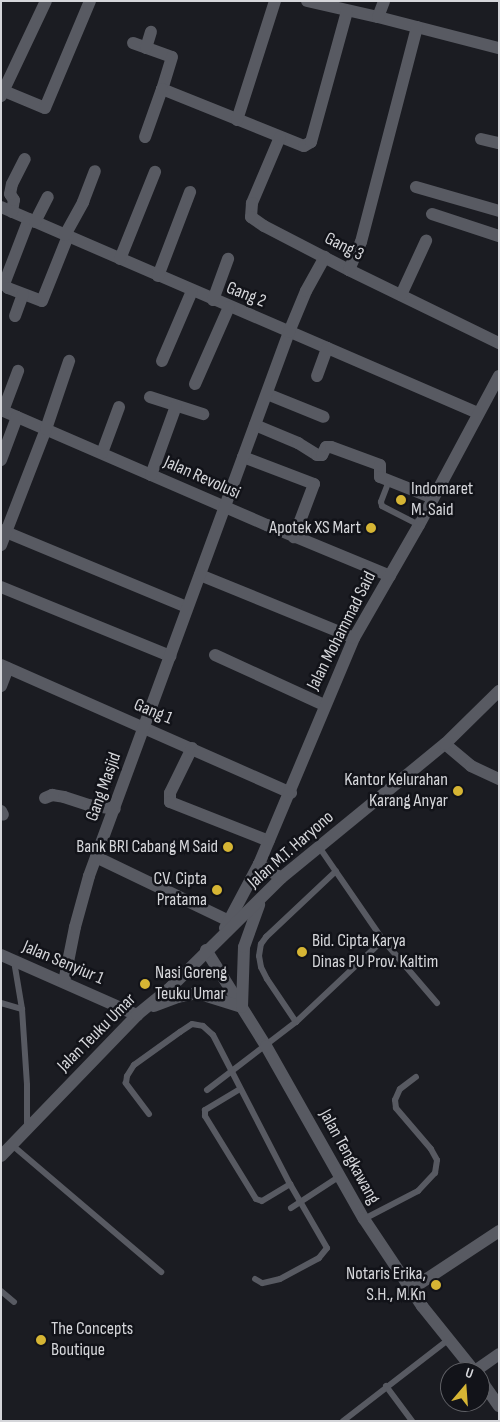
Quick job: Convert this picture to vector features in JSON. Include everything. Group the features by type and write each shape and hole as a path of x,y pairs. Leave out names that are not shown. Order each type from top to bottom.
{"street":[{"path":"46,1 3,94 45,108 90,1"},
{"path":"237,120 276,1"},
{"path":"378,17 384,1"},
{"path":"309,2 378,17 499,48"},
{"path":"162,89 304,146 311,142 346,11"},
{"path":"349,270 361,242 417,27"},
{"path":"146,48 151,32"},
{"path":"133,43 172,57 145,137"},
{"name":"Gang 3","path":"280,137 252,203 251,216 264,226 349,270 499,343"},
{"path":"481,138 499,143"},
{"path":"7,209 14,200 10,194 12,184 25,159"},
{"path":"48,197 32,220 4,284 42,301 95,171"},
{"path":"120,259 155,172"},
{"path":"416,188 499,211"},
{"path":"158,276 190,192"},
{"name":"Gang 2","path":"7,209 192,291 478,413"},
{"path":"432,214 499,236"},
{"path":"401,295 426,241"},
{"name":"Gang Masjid","path":"64,982 75,927 96,857 289,332 306,291 325,257"},
{"path":"213,300 228,260"},
{"path":"162,361 192,291"},
{"path":"15,316 23,294"},
{"path":"195,384 229,307"},
{"path":"317,376 327,348"},
{"path":"1,545 4,531 46,430 69,361"},
{"path":"2,411 18,371"},
{"name":"Jalan Mohammad Said","path":"220,937 259,864 291,793 324,705 354,638 420,524 499,376"},
{"path":"267,394 324,417"},
{"path":"150,397 203,414"},
{"path":"151,475 176,406"},
{"path":"102,453 119,407"},
{"name":"Jalan Revolusi","path":"2,411 390,576"},
{"path":"1,460 18,417"},
{"path":"255,425 298,443 317,455 322,455 326,447 331,447 380,465 380,477 433,498"},
{"path":"243,457 314,484 294,536"},
{"path":"4,531 187,607"},
{"path":"200,575 354,638"},
{"path":"1,587 170,656"},
{"path":"215,655 324,705"},
{"path":"1,686 5,666"},
{"name":"Gang 1","path":"5,666 291,793"},
{"name":"Jalan M.T. Haryono","path":"220,937 263,898 281,878 445,744 499,691"},
{"path":"445,744 471,766 499,779"},
{"path":"192,748 170,793 170,802 269,841"},
{"path":"45,798 52,795 88,805 115,809"},
{"path":"96,857 229,921"},
{"path":"259,864 281,878"},
{"path":"141,1012 177,997 197,994 242,1007 244,947 249,929 263,898"},
{"name":"Jalan Teuku Umar","path":"1,1156 141,1012 171,986 220,937"},
{"name":"Jalan Tengkawang","path":"206,950 266,1046 364,1219 410,1290 467,1362"},
{"name":"Jalan Senyiur 1","path":"1,955 141,1012"},
{"path":"410,1290 499,1231"},
{"name":"Jalan Tengkawang","path":"490,1393 499,1406"}],"lane":[{"path":"387,486 381,502 382,506 420,524"},
{"path":"319,847 383,940 436,1003"},
{"path":"296,1022 261,967 259,956 262,944 266,937 336,872"},
{"path":"208,1090 296,1022 383,940"},
{"path":"14,961 22,1010 27,1085 27,1131"},
{"path":"1,1003 22,1010"},
{"path":"149,1114 126,1083 127,1076 134,1065 192,1024 203,1026 213,1035 290,1184 327,1248 319,1258 280,1279 262,1283 256,1279"},
{"path":"364,1219 418,1190 435,1173 437,1160 431,1149 396,1108 395,1100 400,1089 416,1076"},
{"path":"240,1089 205,1110 205,1116 256,1199 262,1201 290,1184"},
{"path":"12,1145 161,1272"},
{"path":"291,1208 340,1176"},
{"path":"1,1291 14,1302"},
{"path":"343,1421 386,1386 449,1340"},
{"path":"386,1386 412,1421"}],"place":[{"name":"Indomaret M. Said","path":"401,500"},
{"name":"Apotek XS Mart","path":"371,528"},
{"name":"Kantor Kelurahan Karang Anyar","path":"458,791"},
{"name":"Bank BRI Cabang M Said","path":"228,847"},
{"name":"CV. Cipta Pratama","path":"217,890"},
{"name":"Bid. Cipta Karya Dinas PU Prov. Kaltim","path":"302,952"},
{"name":"Nasi Goreng Teuku Umar","path":"145,984"},
{"name":"Notaris Erika, S.H., M.Kn","path":"436,1285"},
{"name":"The Concepts Boutique","path":"41,1340"}]}
